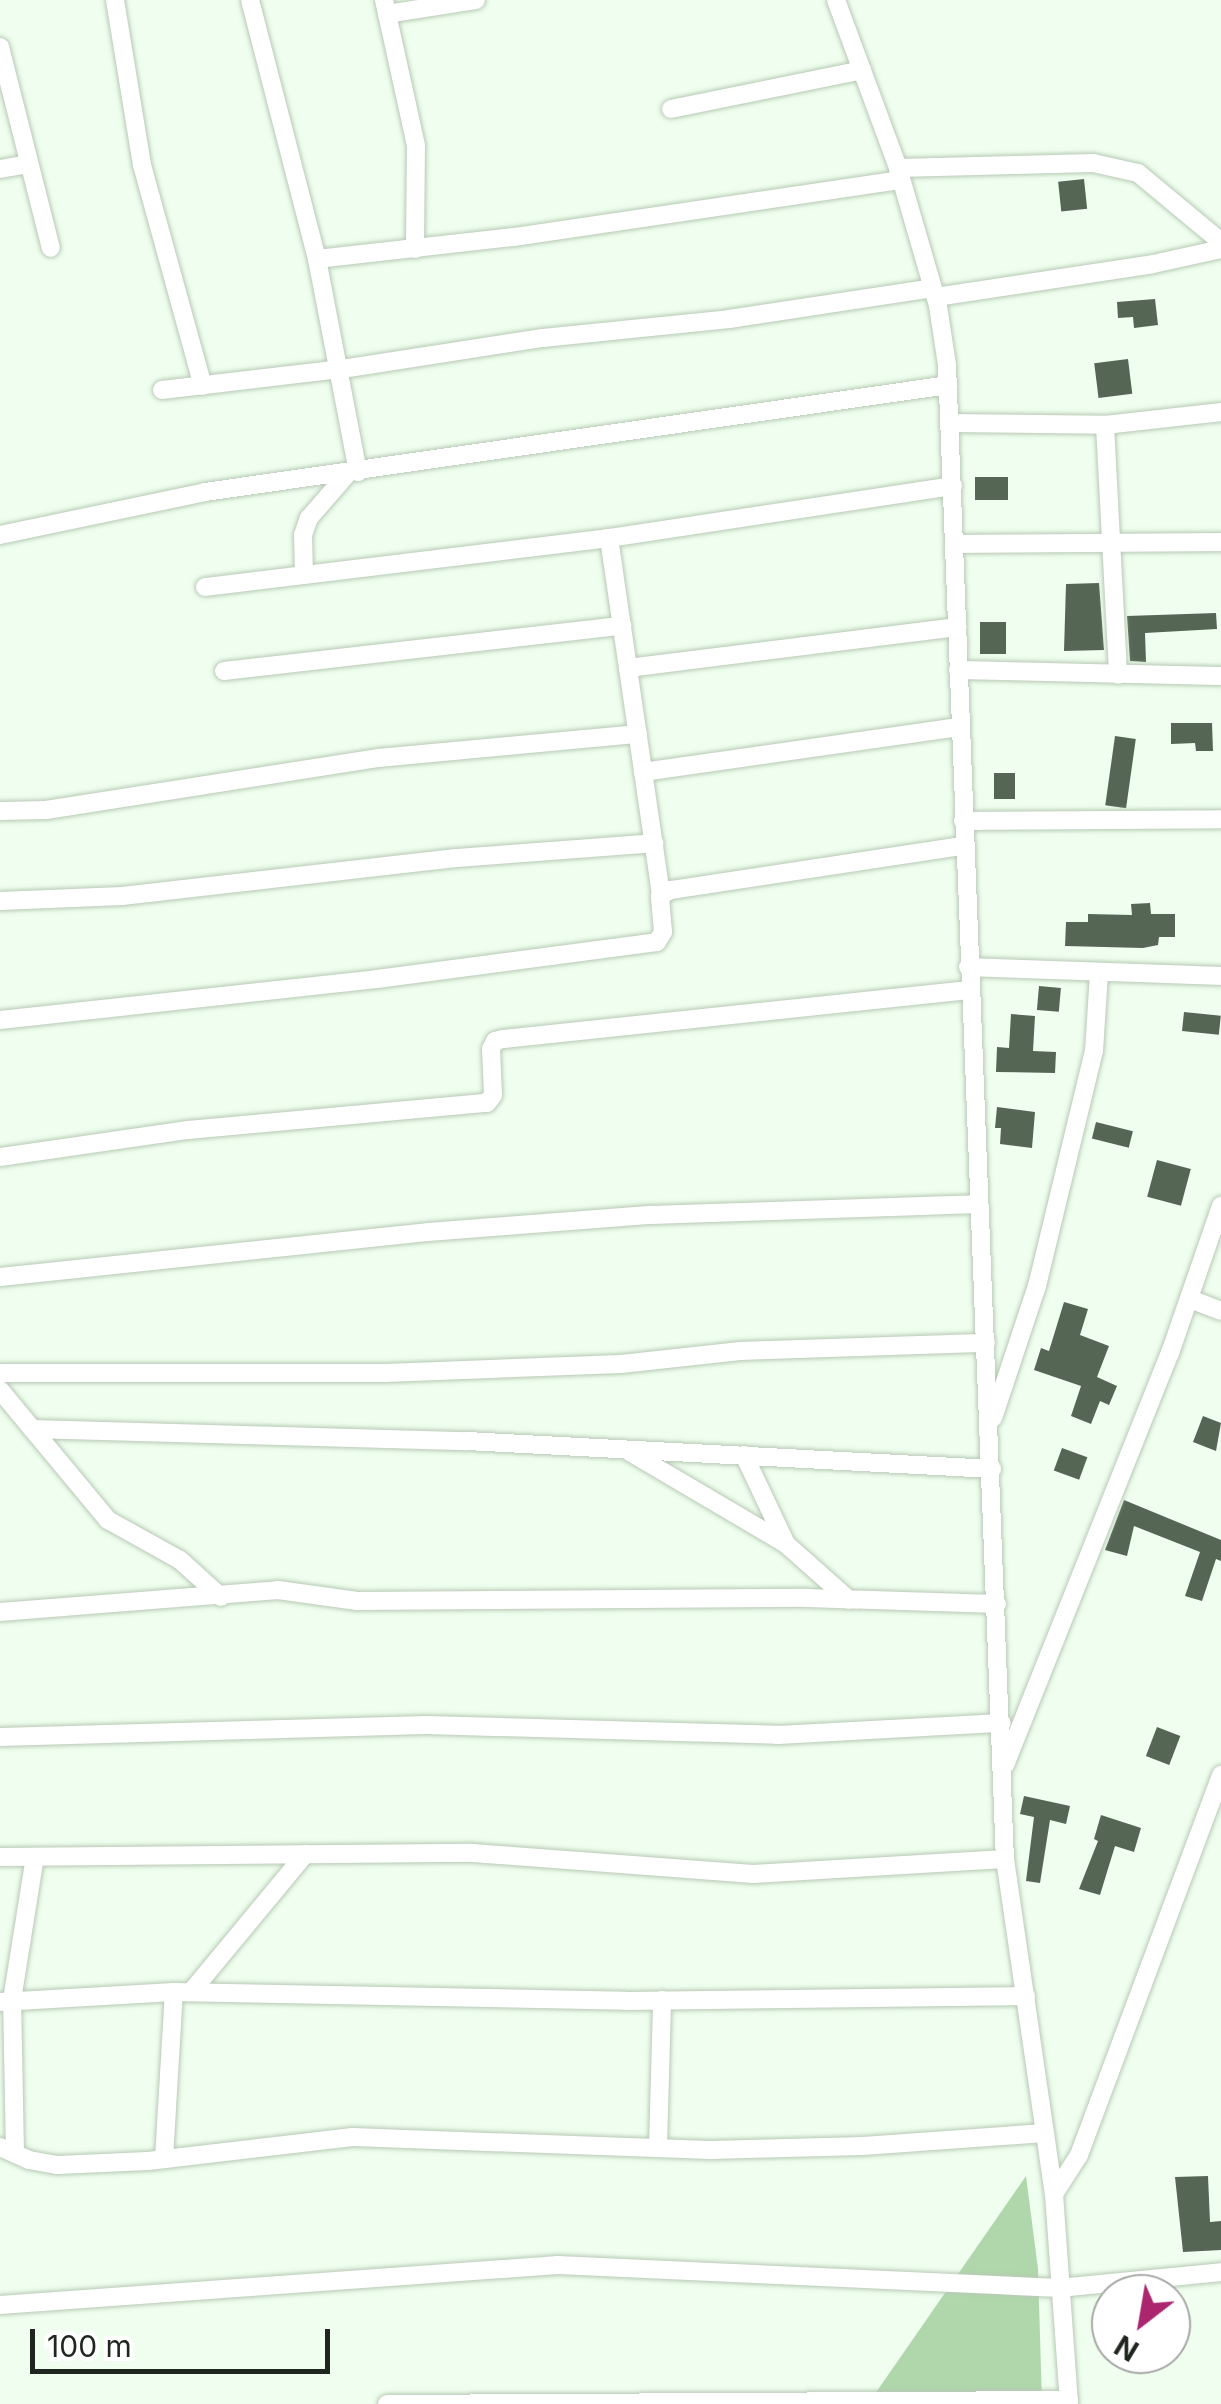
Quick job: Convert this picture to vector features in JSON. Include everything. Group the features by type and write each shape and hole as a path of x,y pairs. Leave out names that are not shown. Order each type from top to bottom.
{"street":[{"path":"115,0 142,165 203,386"},
{"path":"250,0 342,369 354,472"},
{"path":"415,249 416,146 386,7 476,0"},
{"path":"387,2404 1069,2402 1054,2194 1004,1859 992,1470 962,846 952,424 934,292 899,174 836,0"},
{"path":"0,48 51,248"},
{"path":"671,109 862,70"},
{"path":"0,169 28,164"},
{"path":"317,258 415,249 899,174 1093,164 1138,173 1221,246"},
{"path":"162,390 342,369 524,340 729,319 1138,267 1221,246"},
{"path":"0,535 205,492 948,385"},
{"path":"952,424 1105,425 1221,412"},
{"path":"1105,425 1118,675"},
{"path":"304,575 304,535 309,518 354,472"},
{"path":"205,587 609,538 953,486"},
{"path":"0,1020 359,981 657,942 663,932 661,894 609,538"},
{"path":"955,544 1221,542"},
{"path":"224,671 622,626"},
{"path":"628,668 957,626"},
{"path":"958,670 1221,676"},
{"path":"643,772 959,726"},
{"path":"0,812 21,813 380,758 638,734"},
{"path":"963,821 1221,819"},
{"path":"0,901 122,896 456,858 654,843"},
{"path":"661,894 962,846"},
{"path":"968,967 1221,976"},
{"path":"990,1428 1037,1286 1094,1052 1099,974"},
{"path":"0,1157 188,1130 487,1103 494,1096 491,1049 495,1040 503,1038 969,990"},
{"path":"0,1278 428,1232 632,1216 979,1204"},
{"path":"1001,1775 1190,1299 1221,1206"},
{"path":"1190,1299 1221,1310"},
{"path":"0,1373 443,1372 621,1364 740,1351 986,1343"},
{"path":"0,1390 108,1520 180,1560 220,1597"},
{"path":"32,1430 625,1449 992,1470"},
{"path":"625,1449 786,1544 849,1600"},
{"path":"744,1455 786,1544"},
{"path":"0,1612 302,1590 357,1601 849,1600 997,1604"},
{"path":"0,1737 407,1725 778,1735 1002,1723"},
{"path":"1054,2194 1078,2156 1221,1775"},
{"path":"164,2160 182,1992 305,1854"},
{"path":"0,1858 472,1854 753,1874 1004,1859"},
{"path":"35,1857 6,2001 8,2150 28,2160 58,2164 164,2160 352,2138 658,2147 863,2146 1045,2134"},
{"path":"6,2001 182,1992 662,2000 1026,1996"},
{"path":"658,2147 662,2000"},
{"path":"0,2305 558,2265 1059,2288 1221,2272"}],"green space":[{"path":"1026,2176 1038,2269 1042,2404 868,2404"}],"building":[{"path":"1084,179 1087,209 1061,212 1058,182"},
{"path":"1155,299 1158,325 1134,328 1133,317 1118,318 1117,302"},
{"path":"1128,359 1132,394 1099,398 1094,363"},
{"path":"975,477 1008,477 1008,500 975,500"},
{"path":"1099,583 1104,650 1064,651 1066,584"},
{"path":"1216,613 1217,629 1145,633 1146,662 1130,661 1127,616"},
{"path":"980,622 1006,622 1006,654 980,654"},
{"path":"1171,723 1212,723 1213,751 1196,751 1195,743 1171,744"},
{"path":"1115,736 1136,739 1126,808 1105,805"},
{"path":"994,773 1015,773 1015,799 994,799"},
{"path":"1150,903 1151,914 1175,914 1175,937 1159,937 1158,945 1143,948 1065,946 1066,922 1088,922 1088,914 1132,915 1131,904"},
{"path":"1039,986 1061,988 1059,1012 1037,1010"},
{"path":"1184,1012 1221,1016 1219,1035 1182,1031"},
{"path":"1011,1014 1035,1016 1033,1051 1056,1052 1055,1073 996,1072 997,1047 1009,1048"},
{"path":"997,1107 1035,1112 1032,1148 1000,1144 1001,1128 995,1128"},
{"path":"1096,1122 1133,1131 1129,1148 1092,1138"},
{"path":"1157,1160 1191,1169 1181,1206 1147,1197"},
{"path":"1064,1302 1088,1309 1080,1335 1109,1346 1097,1377 1117,1386 1109,1405 1100,1401 1091,1424 1071,1416 1081,1386 1034,1370 1041,1348 1049,1351"},
{"path":"1203,1416 1221,1423 1216,1451 1193,1442"},
{"path":"1062,1448 1087,1457 1079,1480 1054,1471"},
{"path":"1124,1500 1221,1540 1221,1561 1216,1559 1202,1601 1185,1596 1200,1552 1134,1526 1127,1556 1105,1550"},
{"path":"1157,1727 1180,1736 1169,1765 1146,1756"},
{"path":"1024,1796 1070,1806 1066,1824 1050,1820 1040,1883 1026,1881 1034,1817 1020,1814"},
{"path":"1101,1815 1141,1828 1134,1852 1115,1846 1100,1895 1079,1889 1098,1841 1094,1839"},
{"path":"1208,2176 1210,2222 1221,2221 1221,2250 1183,2252 1175,2177"}]}
